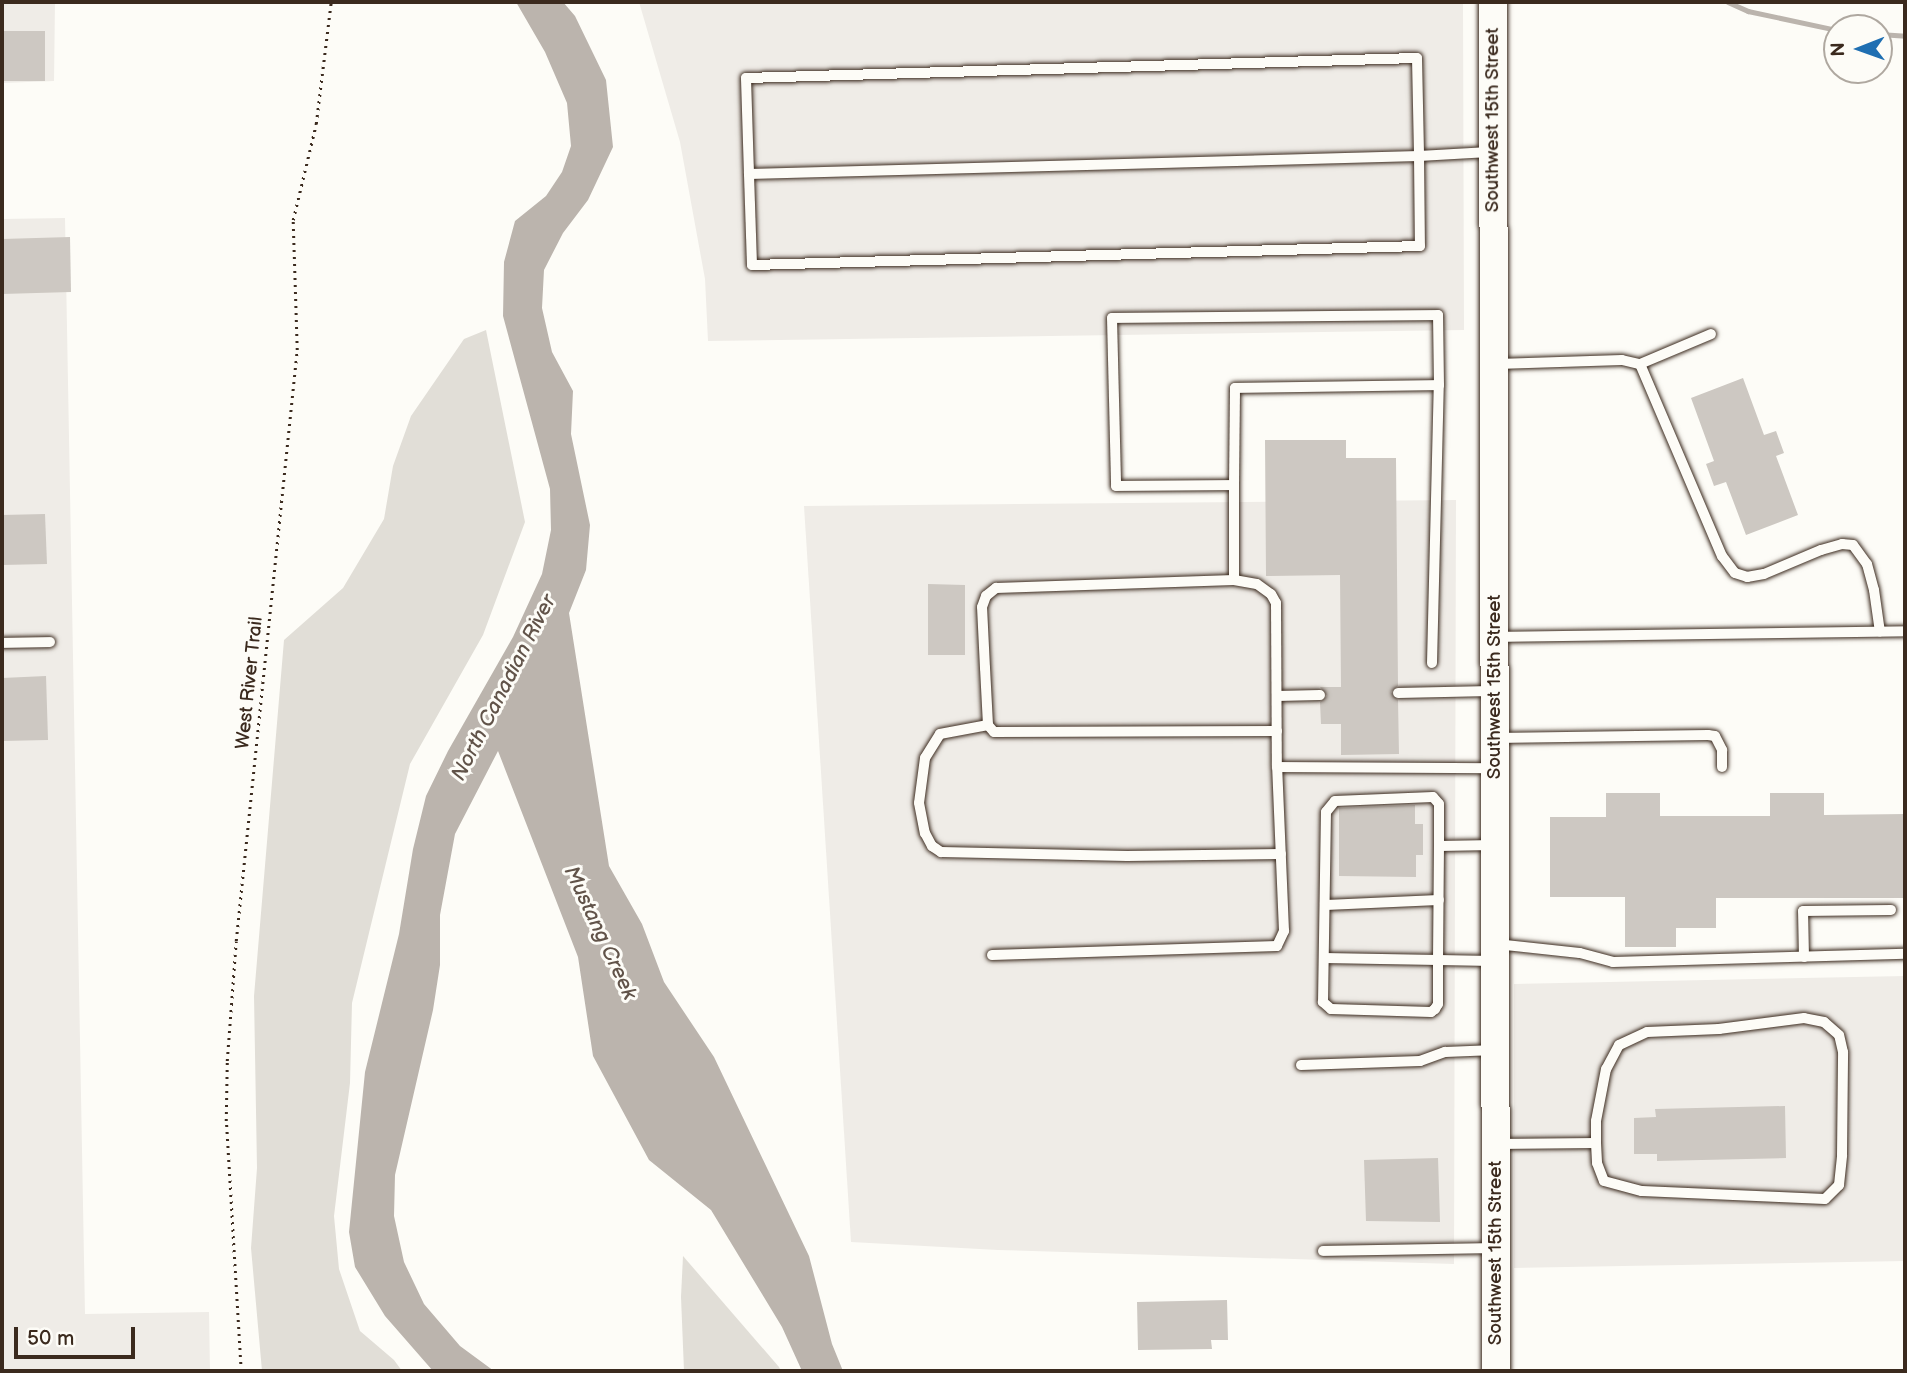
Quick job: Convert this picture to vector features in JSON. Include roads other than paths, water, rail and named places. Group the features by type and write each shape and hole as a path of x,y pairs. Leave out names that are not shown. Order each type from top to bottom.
{"main road":[{"name":"Southwest 15th Street","path":"1493,2 1496,1371"}],"lane":[{"path":"1417,58 1420,246 751,265 749,174 746,78 1417,58"},
{"path":"749,174 1493,152"},
{"path":"1234,485 1116,486 1112,318 1438,315 1439,385 1432,663"},
{"path":"1494,364 1622,360 1640,364 1711,334"},
{"path":"1640,364 1722,556 1735,573 1747,577 1764,574 1821,550 1843,544 1853,545 1867,564 1880,632"},
{"path":"1234,580 1235,388 1439,385"},
{"path":"992,955 1277,946 1284,931 1277,766 1277,731 1277,696 1276,603 1271,594 1257,584 1234,580 996,588 986,596 982,607 988,725 994,732 1277,731"},
{"path":"1495,637 1905,631"},
{"path":"2,643 50,642"},
{"path":"1398,693 1495,691"},
{"path":"1277,696 1320,695"},
{"path":"988,725 940,734 925,758 919,803 925,833 932,846 941,852 1127,856 1281,854"},
{"path":"1495,738 1708,735 1715,736 1722,750 1722,767"},
{"path":"1277,766 1495,768"},
{"path":"1437,799 1439,900 1438,1004 1431,1012 1331,1009 1323,1002 1326,812 1335,802 1437,799"},
{"path":"1438,846 1495,845"},
{"path":"1325,905 1439,900"},
{"path":"1804,957 1803,911 1891,910"},
{"path":"1324,958 1438,960 1496,953 1580,953 1613,962 1905,954"},
{"path":"1804,1018 1824,1022 1839,1035 1843,1052 1842,1155 1839,1185 1825,1199 1719,1196 1627,1189 1604,1181 1597,1163 1596,1143 1596,1121 1606,1069 1619,1045 1647,1032 1719,1028 1804,1018"},
{"path":"1301,1065 1420,1061 1445,1052 1496,1050"},
{"path":"1496,1144 1596,1143"},
{"path":"1323,1251 1496,1248"}],"water":[{"path":"516,2 563,2 575,16 606,80 613,147 588,200 563,233 544,270 542,308 552,352 573,391 571,434 590,525 586,570 569,613 609,866 642,924 664,982 714,1057 809,1256 832,1344 843,1371 802,1371 782,1327 711,1210 649,1160 593,1056 578,957 498,751 455,834 440,915 440,965 433,1010 395,1175 394,1216 404,1262 424,1304 460,1346 494,1371 433,1371 385,1316 355,1267 349,1232 365,1072 399,934 413,849 426,796 448,751 513,637 542,574 551,530 550,489 503,316 504,262 515,221 546,196 562,172 571,146 567,103 545,52"}],"waterway":[{"path":"1728,2 1748,11 1823,27"},
{"path":"1893,35 1905,36"}],"water label":[{"name":"North Canadian River","path":"504,688"},
{"name":"Mustang Creek","path":"600,933"}]}
